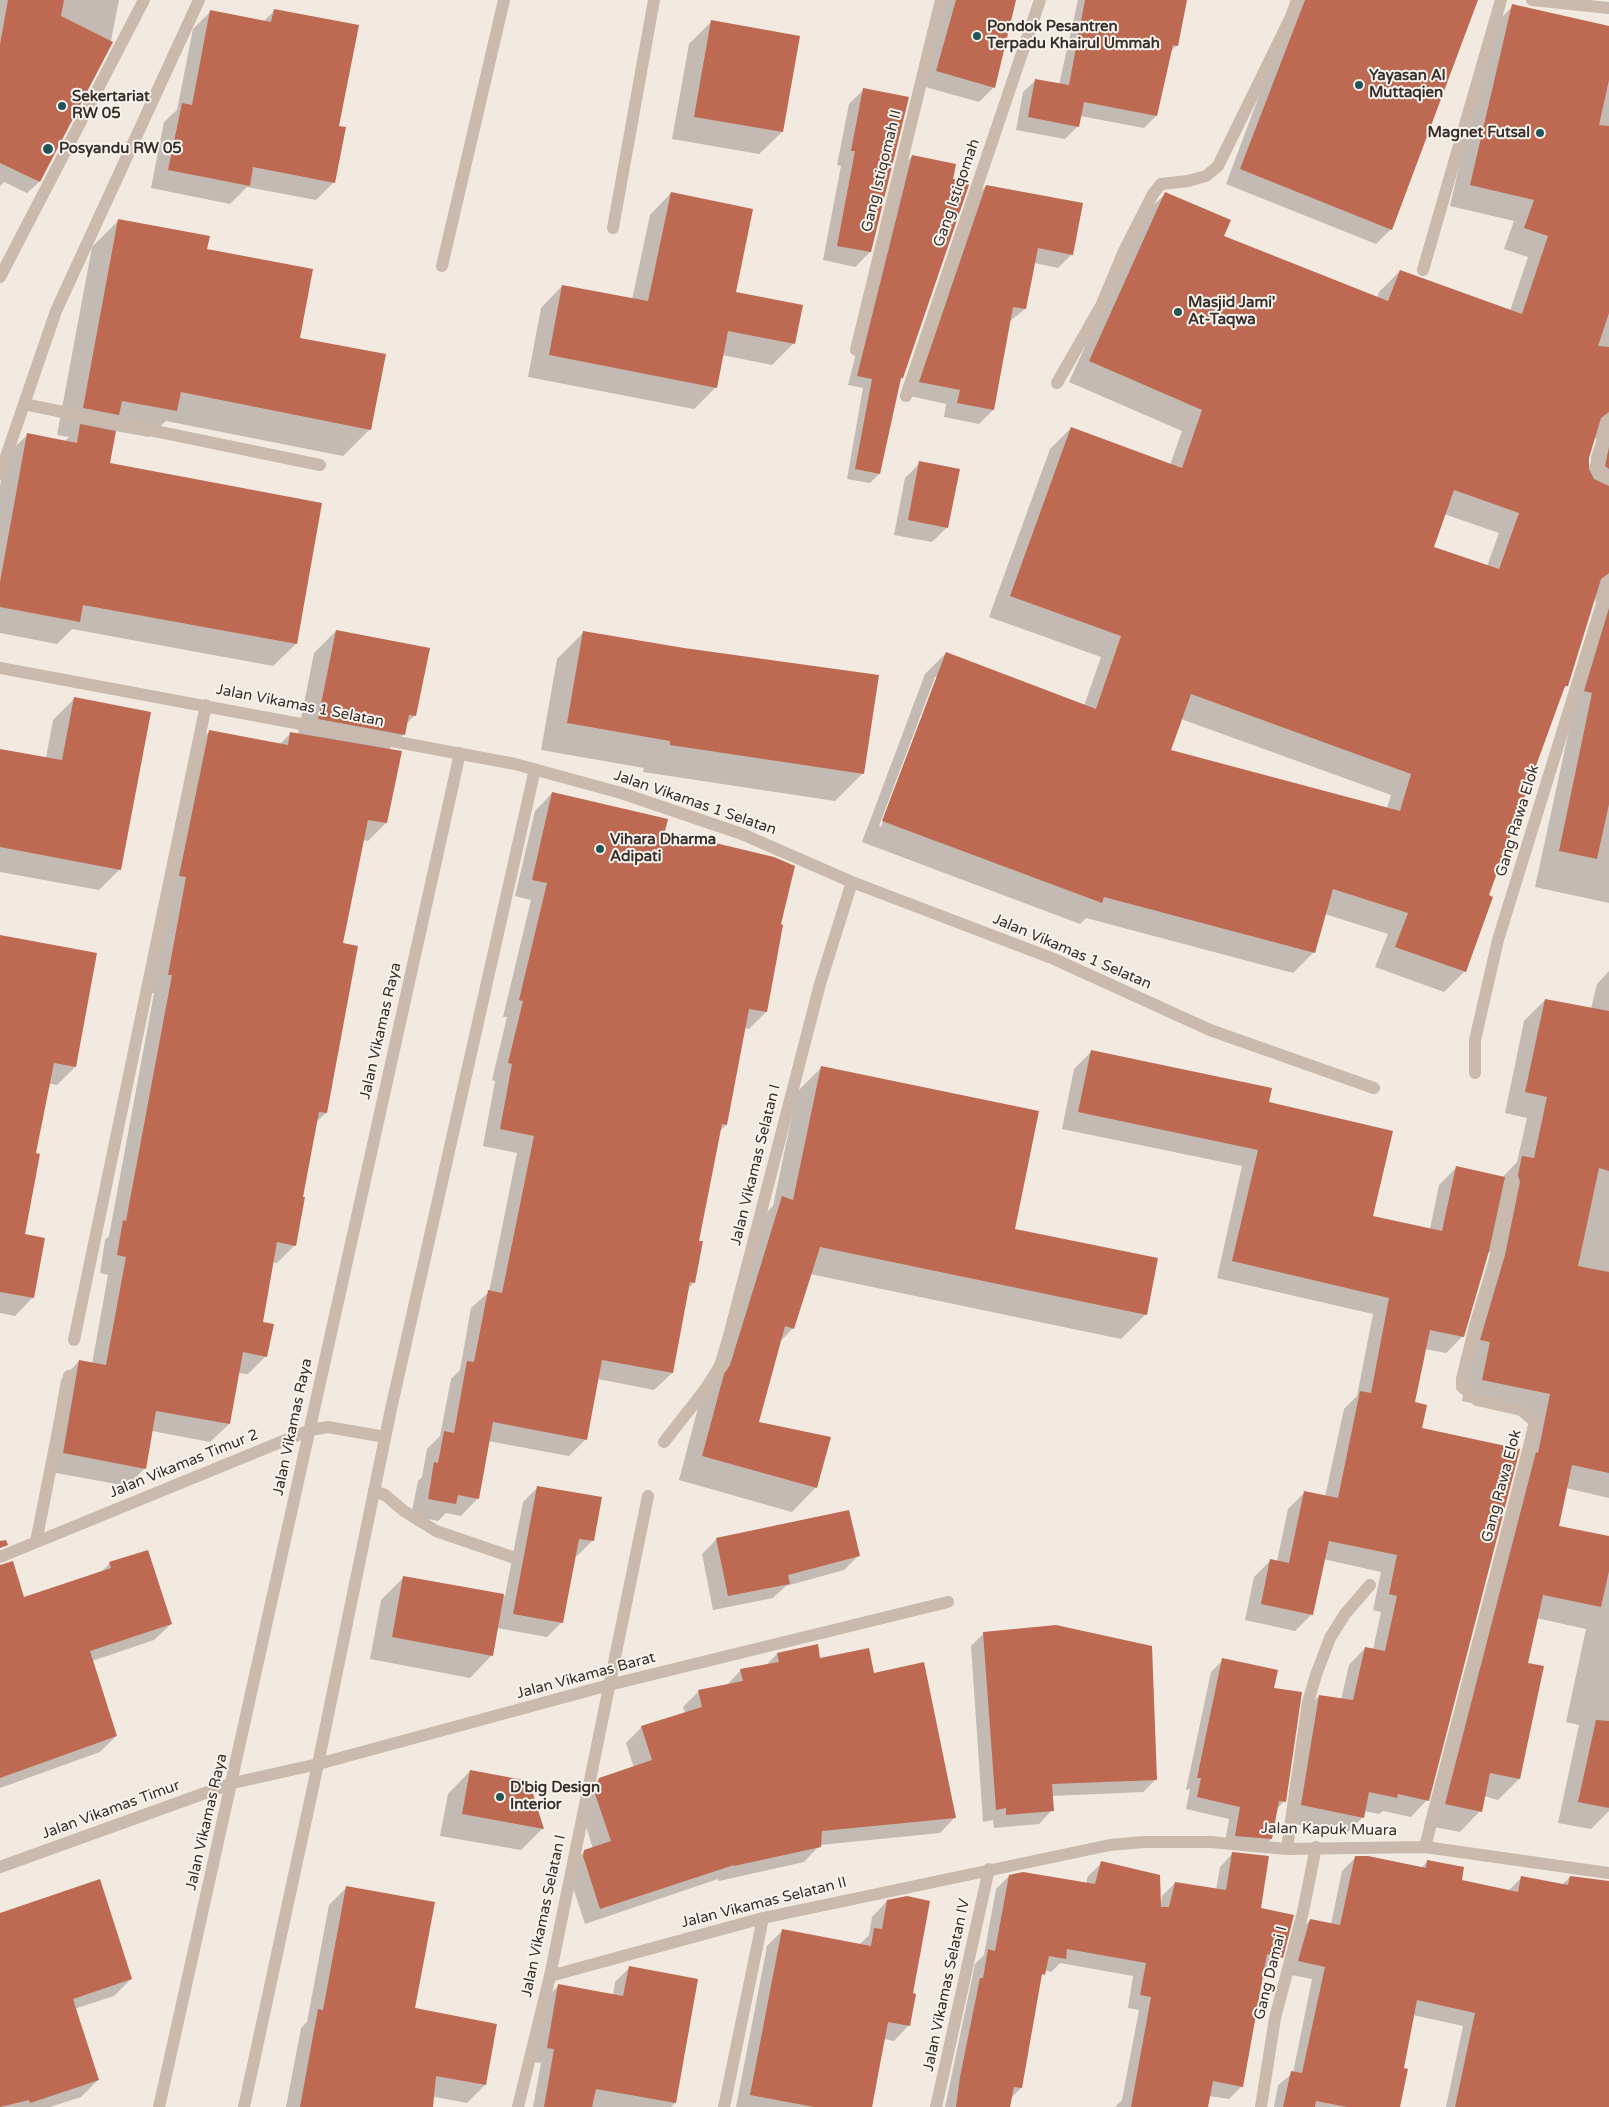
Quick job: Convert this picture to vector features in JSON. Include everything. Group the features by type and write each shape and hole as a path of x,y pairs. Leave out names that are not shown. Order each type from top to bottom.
{"street":[{"path":"0,277 144,0"},
{"path":"0,474 56,311 199,0"},
{"path":"442,266 504,0"},
{"path":"613,228 654,0"},
{"name":"Gang Istiqomah II","path":"856,350 940,0"},
{"name":"Gang Istiqomah","path":"906,396 1040,0"},
{"path":"1057,383 1101,306 1124,251 1152,194 1161,184 1188,181 1206,176 1218,166 1290,19 1297,0"},
{"path":"1423,270 1501,0"},
{"path":"1532,0 1609,8"},
{"path":"24,404 320,465"},
{"path":"1609,420 1596,458 1597,468 1609,478"},
{"name":"Gang Rawa Elok","path":"1475,1073 1475,1040 1498,940 1609,582"},
{"name":"Jalan Vikamas 1 Selatan","path":"0,668 535,768 621,793 742,834 852,882 1054,959 1210,1030 1374,1088"},
{"path":"74,1340 206,705"},
{"name":"Jalan Vikamas Raya","path":"159,2107 233,1784 460,753"},
{"path":"244,2107 318,1764 385,1437 535,768"},
{"name":"Jalan Vikamas Selatan I","path":"664,1442 704,1391 722,1363 820,984 852,882"},
{"name":"Gang Rawa Elok","path":"1425,1846 1534,1427 1534,1421 1521,1410 1478,1400 1462,1387 1462,1379 1475,1326 1497,1253 1512,1180"},
{"path":"36,1542 69,1376"},
{"name":"Jalan Vikamas Timur 2","path":"0,1557 310,1430 328,1427 385,1437"},
{"path":"374,1491 385,1495 404,1511 436,1531 512,1557"},
{"name":"Jalan Vikamas Selatan I","path":"518,2107 550,1976 648,1496"},
{"path":"1287,1849 1308,1702 1316,1675 1330,1638 1345,1614 1370,1585"},
{"name":"Jalan Vikamas Barat","path":"233,1784 318,1764 609,1686 948,1602"},
{"name":"Jalan Vikamas Timur","path":"0,1867 233,1784"},
{"name":"Jalan Kapuk Muara","path":"989,1869 1110,1844 1211,1842 1287,1849 1425,1846 1609,1873"},
{"name":"Gang Damai I","path":"1261,2107 1275,2018 1303,1912 1316,1848"},
{"name":"Jalan Vikamas Selatan II","path":"550,1976 763,1918 989,1869"},
{"name":"Jalan Vikamas Selatan IV","path":"936,2107 989,1869"},
{"path":"724,2107 763,1918"}],"building":[{"path":"8,0 64,0 61,16 113,42 40,182 0,163 0,44"},
{"name":"Pondok Pesantren Terpadu Khairul Ummah","path":"956,0 1016,0 995,88 936,71"},
{"path":"1085,0 1187,0 1178,46 1173,45 1157,116 1084,102 1079,127 1028,117 1035,79 1069,85"},
{"name":"Yayasan Al Muttaqien","path":"1305,0 1478,0 1392,230 1240,169"},
{"path":"1512,4 1609,26 1609,80 1599,125 1609,126 1609,313 1598,346 1609,347 1609,412 1601,418 1589,458 1589,469 1594,479 1609,486 1609,573 1601,579 1568,686 1565,686 1489,895 1493,897 1466,972 1395,947 1408,913 1333,889 1315,953 1104,897 1102,903 882,821 946,652 1096,709 1121,636 1010,596 1071,427 1182,468 1202,410 1089,361 1165,192 1231,220 1224,236 1388,301 1400,270 1522,314 1548,236 1524,228 1534,200 1470,185","holes":["1454,490 1519,513 1499,569 1434,547","1191,694 1411,774 1400,811 1171,750"]},
{"path":"274,9 359,25 339,126 346,127 335,183 253,167 250,186 168,170 182,103 192,105 210,10 271,22"},
{"path":"711,20 800,36 783,132 694,117"},
{"path":"863,88 909,97 871,252 837,246 855,151 851,151"},
{"path":"912,155 956,164 953,179 970,182 903,378 901,378 880,474 855,469 872,379 857,376"},
{"path":"986,185 1083,203 1073,255 1038,248 1026,309 1013,307 994,410 957,403 960,390 919,382"},
{"path":"671,192 753,209 736,292 803,305 795,344 728,331 717,388 549,355 562,285 648,301"},
{"path":"118,219 210,236 207,249 313,269 300,338 386,354 371,430 181,392 177,411 122,401 119,415 83,408"},
{"path":"80,424 116,431 110,463 322,503 297,644 83,605 80,622 0,607 0,582 27,433 77,443"},
{"path":"1609,447 1609,469 1605,466"},
{"path":"919,461 960,469 948,528 908,520"},
{"path":"1609,608 1609,804 1597,859 1559,851 1592,693 1584,691"},
{"path":"336,630 430,648 416,716 409,715 405,735 318,719"},
{"path":"583,631 684,648 879,675 864,774 670,745 670,741 567,723"},
{"path":"74,697 151,712 121,870 0,847 0,749 62,760"},
{"path":"209,730 288,745 290,732 402,751 387,823 368,820 343,943 358,946 327,1113 319,1112 296,1246 277,1242 263,1322 274,1324 267,1357 243,1352 230,1424 156,1411 146,1469 63,1453 79,1360 106,1365 126,1257 117,1255 123,1220 126,1221 172,975 168,975 186,877 179,876"},
{"path":"552,792 668,819 665,831 774,857 795,866 781,924 783,925 767,1012 749,1009 727,1125 722,1124 699,1241 703,1241 695,1283 690,1282 673,1373 602,1360 587,1440 493,1422 479,1499 458,1495 456,1504 428,1499 434,1462 438,1463 444,1431 454,1433 467,1361 474,1362 488,1290 502,1293 534,1136 500,1129 512,1064 508,1063 523,1001 519,1000 547,883 532,880"},
{"path":"0,935 97,953 76,1067 54,1063 36,1153 40,1154 25,1234 45,1238 34,1298 0,1292"},
{"path":"1545,999 1609,1011 1609,1171 1599,1168 1578,1266 1609,1272 1609,1473 1572,1465 1559,1526 1609,1536 1609,1571 1601,1607 1543,1595 1528,1663 1544,1666 1520,1779 1490,1773 1482,1812 1445,1804 1536,1452 1538,1453 1550,1394 1482,1380 1490,1342 1480,1340 1505,1255 1520,1182 1518,1175 1522,1156 1534,1158 1547,1097 1525,1092"},
{"path":"1091,1050 1272,1088 1269,1102 1393,1131 1373,1216 1442,1231 1456,1166 1505,1177 1489,1251 1464,1337 1430,1330 1415,1402 1427,1405 1422,1428 1520,1449 1429,1801 1398,1794 1397,1798 1369,1792 1364,1818 1301,1805 1319,1695 1353,1700 1365,1647 1385,1651 1397,1596 1389,1594 1397,1555 1329,1541 1313,1615 1261,1604 1270,1559 1289,1563 1304,1491 1338,1498 1360,1391 1371,1393 1389,1298 1232,1261 1258,1150 1078,1112"},
{"path":"821,1066 1039,1111 1015,1229 1158,1258 1147,1315 820,1247 794,1329 785,1326 759,1422 831,1437 817,1488 702,1456 724,1374 730,1365 782,1196 793,1200"},
{"path":"537,1486 602,1497 594,1541 579,1539 563,1623 513,1614"},
{"path":"849,1510 860,1556 788,1575 790,1584 728,1596 716,1538"},
{"path":"6,1540 8,1545 0,1548 0,1541"},
{"path":"148,1550 172,1624 90,1651 117,1736 0,1778 0,1565 13,1561 24,1597 111,1568 109,1562"},
{"path":"403,1576 504,1594 493,1656 392,1637"},
{"path":"1056,1625 1152,1646 1157,1780 1052,1784 1054,1811 1006,1815 1006,1808 996,1810 983,1632"},
{"path":"818,1644 820,1658 869,1648 874,1673 924,1662 956,1818 822,1831 821,1847 734,1865 600,1909 583,1856 584,1850 611,1841 595,1794 599,1778 652,1760 641,1726 702,1707 698,1690 743,1681 740,1669 779,1662 777,1653"},
{"path":"1222,1658 1278,1670 1274,1688 1302,1692 1286,1802 1279,1801 1272,1839 1235,1836 1240,1807 1197,1797 1201,1778 1197,1778"},
{"path":"1596,1720 1609,1721 1609,1808 1578,1802"},
{"name":"D'big Design Interior","path":"470,1770 529,1781 544,1829 462,1814"},
{"path":"1232,1852 1269,1856 1261,1908 1294,1915 1283,1958 1267,1954 1243,2087 1213,2081 1208,2107 1131,2107 1151,1997 1140,1995 1146,1963 1067,1949 1066,1959 1049,1956 1045,1975 1042,1974 1022,2088 1014,2087 1010,2107 956,2107 960,2077 980,1978 983,1978 988,1949 995,1951 1009,1875 1023,1872 1095,1884 1101,1861 1160,1875 1161,1907 1169,1907 1175,1882 1226,1890"},
{"path":"1355,1856 1368,1856 1426,1868 1427,1860 1464,1867 1462,1880 1518,1892 1521,1876 1568,1885 1570,1876 1609,1881 1609,2107 1455,2107 1475,2013 1417,2000 1404,2068 1408,2069 1400,2107 1347,2107 1316,2101 1315,2107 1283,2107 1291,2071 1302,2073 1325,1967 1298,1961 1310,1919 1340,1925"},
{"path":"100,1879 132,1979 73,1999 99,2080 30,2103 29,2100 0,2107 0,1913"},
{"path":"346,1886 435,1902 415,2008 497,2024 486,2085 436,2076 433,2107 300,2107 318,2009 323,2010"},
{"path":"907,1896 930,1901 913,1993 916,1994 910,2026 888,2022 872,2107 814,2107 750,2095 782,1929 871,1946 874,1928 882,1929 887,1900"},
{"path":"629,1966 698,1979 676,2103 596,2089 592,2107 544,2107 554,2049 547,2048 558,1984 623,1996"}],"place":[{"name":"Pondok Pesantren Terpadu Khairul Ummah","path":"977,36"},
{"name":"Yayasan Al Muttaqien","path":"1359,85"},
{"name":"Sekertariat RW 05","path":"62,106"},
{"name":"Magnet Futsal","path":"1540,133"},
{"name":"Posyandu RW 05","path":"48,149"},
{"name":"Masjid Jami' At-Taqwa","path":"1178,312"},
{"name":"Vihara Dharma Adipati","path":"600,849"},
{"name":"D'big Design Interior","path":"500,1797"}]}
